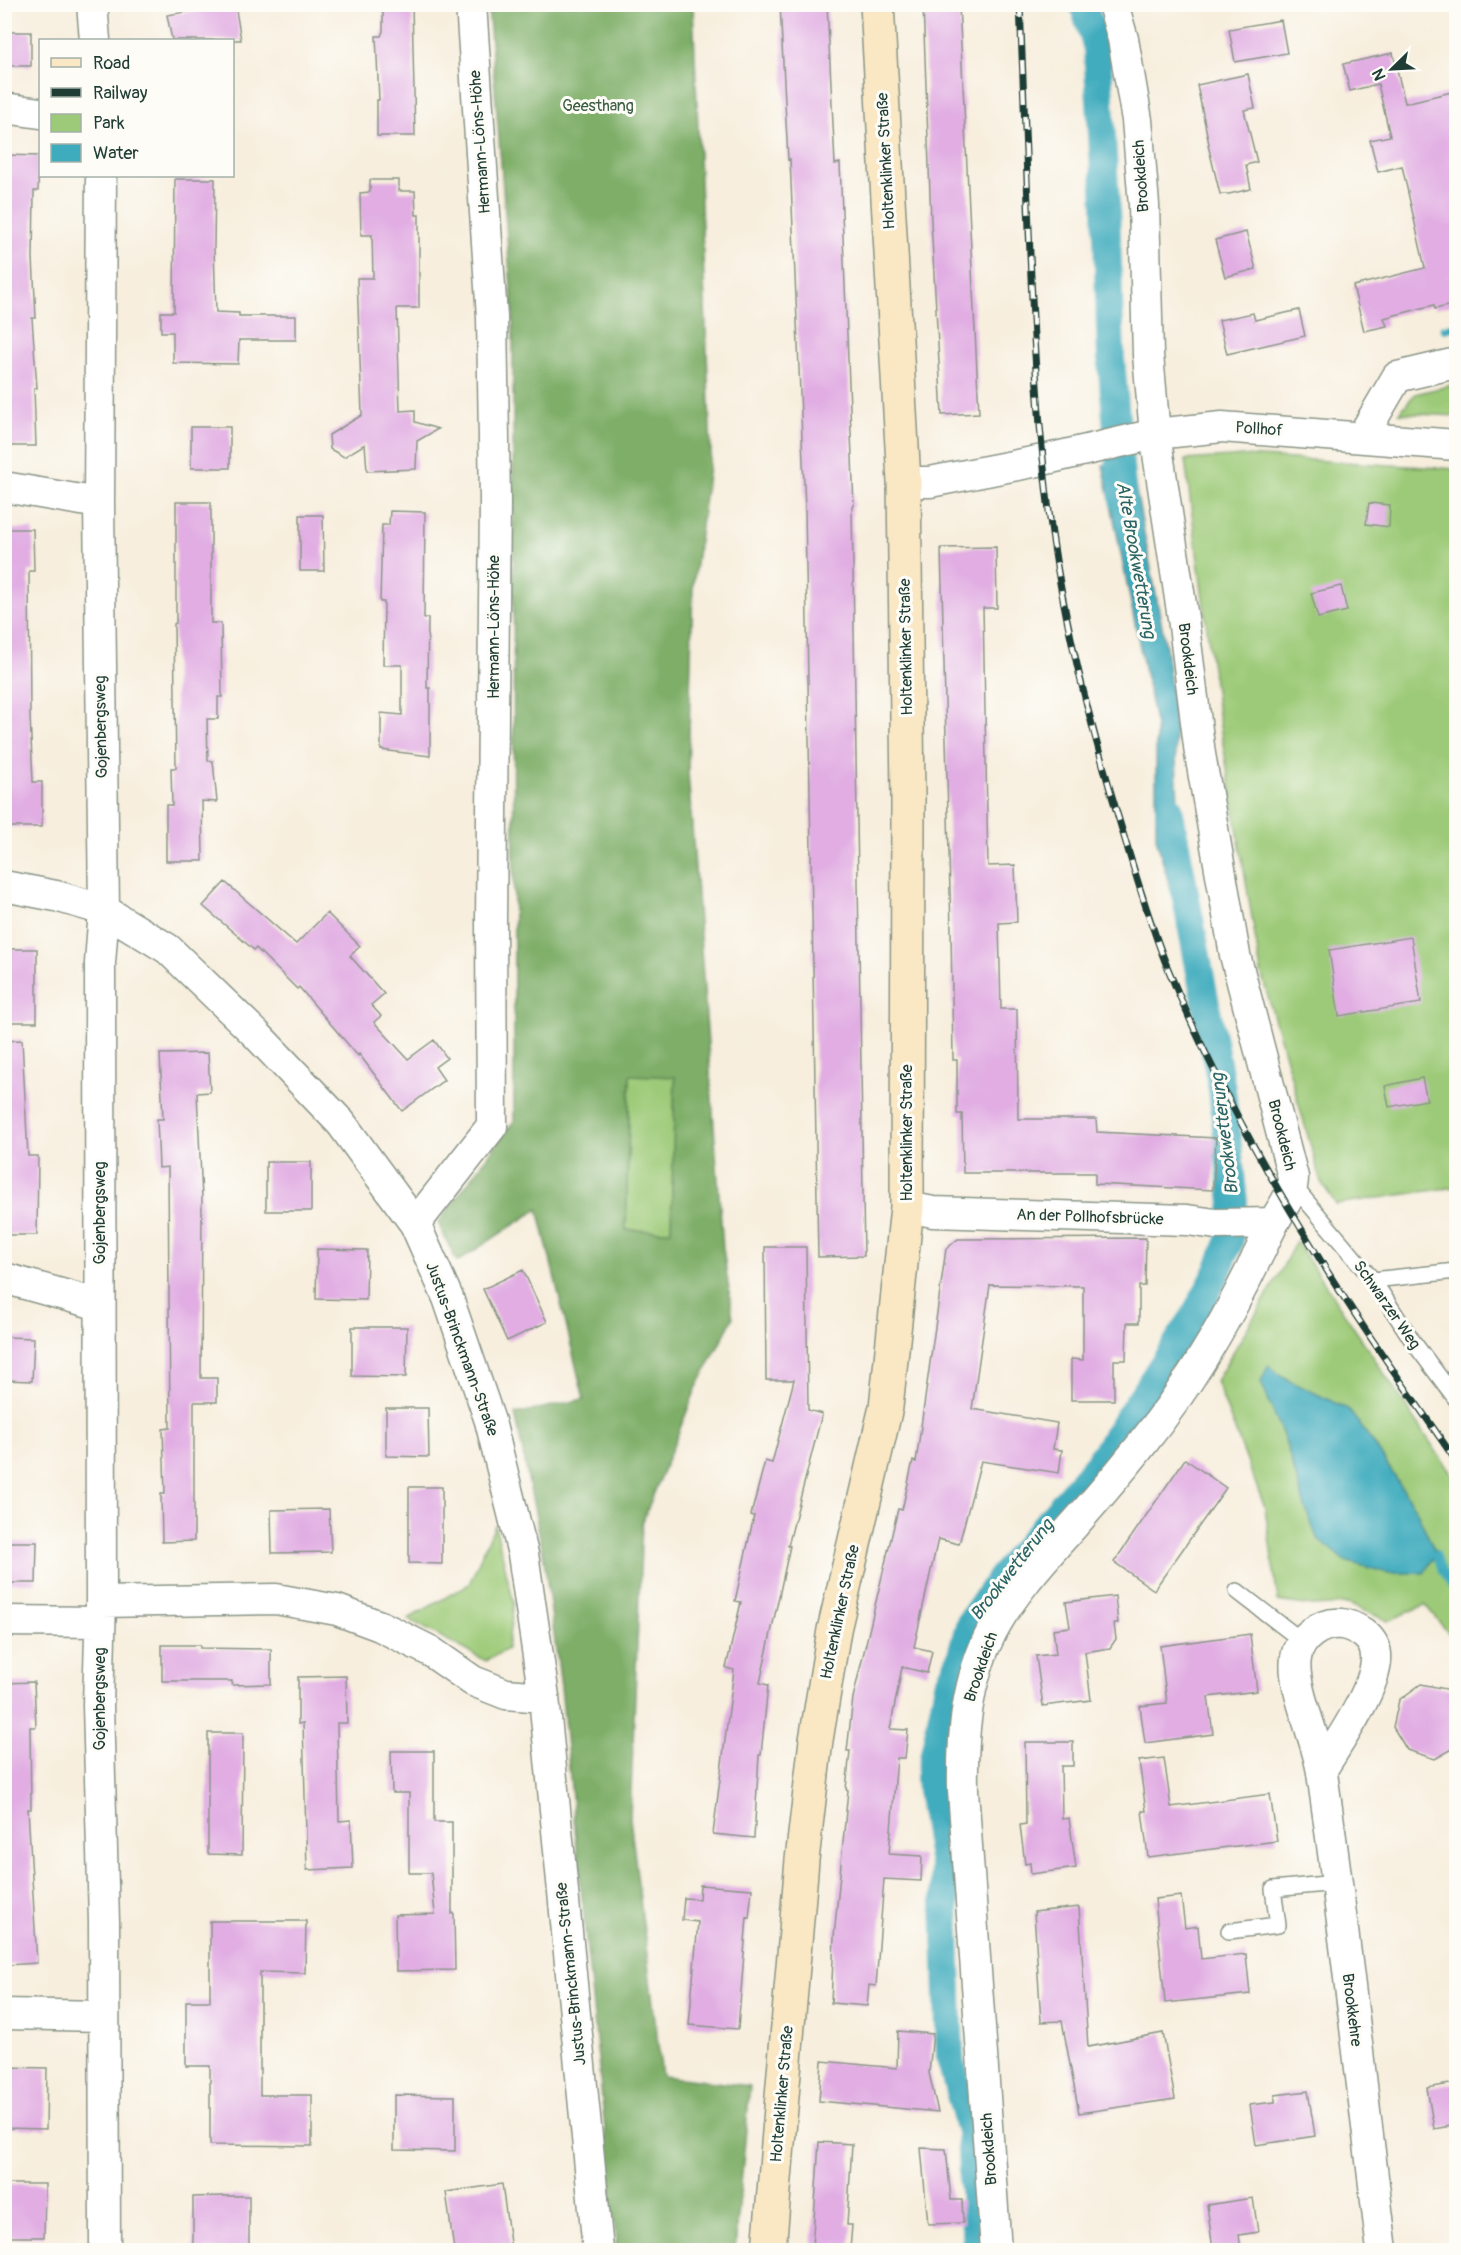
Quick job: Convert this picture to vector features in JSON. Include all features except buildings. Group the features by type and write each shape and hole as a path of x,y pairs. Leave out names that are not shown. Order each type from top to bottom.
{"main road":[{"name":"Holtenklinker Straße","path":"769,2250 802,1860 816,1740 834,1630 886,1407 908,1207 908,798 904,482 877,4"}],"street":[{"path":"92,4 95,39"},
{"name":"Hermann-Löns-Höhe","path":"415,1224 492,1126 491,922 495,501 492,329 471,4"},
{"name":"Brookdeich","path":"996,2250 963,1790 962,1750 971,1688 992,1631 1019,1588 1143,1442 1196,1370 1227,1316 1273,1224 1286,1203 1293,1185 1293,1177 1235,955 1200,754 1183,618 1155,434 1148,355 1144,205 1137,120 1123,39 1113,4"},
{"path":"4,108 39,113"},
{"name":"Gojenbergsweg","path":"101,177 99,503 104,910 100,963 101,1612 98,1705 104,1923 105,2250"},
{"path":"1362,437 1397,377 1456,363"},
{"name":"Pollhof","path":"904,482 930,482 1043,460 1155,434 1222,427 1456,445"},
{"path":"4,487 99,503"},
{"name":"Justus-Brinckmann-Straße","path":"4,886 56,896 104,910 168,949 256,1034 341,1123 415,1224 448,1298 490,1421 524,1554 544,1697 598,2250"},
{"name":"An der Pollhofsbrücke","path":"908,1207 933,1212 1273,1224"},
{"path":"4,1278 100,1305"},
{"path":"4,1621 276,1599 338,1610 380,1626 430,1651 473,1681 506,1694 544,1697"},
{"path":"1302,1641 1316,1629 1327,1625 1343,1624 1362,1632 1375,1647 1376,1661 1372,1679 1363,1699 1322,1769"},
{"name":"Brookkehre","path":"1302,1641 1296,1658 1296,1678 1322,1769 1382,2250"},
{"path":"4,2014 103,2016"}],"lane":[{"name":"Schwarzer Weg","path":"1293,1185 1373,1280 1414,1343 1456,1399"},
{"path":"1373,1280 1456,1271"},
{"path":"1237,1592 1302,1641"},
{"path":"1229,1931 1278,1924 1273,1889 1336,1883"}],"green space":[{"name":"Geesthang","path":"488,5 693,5 711,452 693,586 688,772 723,1248 733,1318 696,1389 642,1523 630,1818 662,2076 750,2086 735,2250 617,2250 561,1687 543,1552 515,1414 584,1399 538,1209 457,1262 438,1223 514,1121 513,311","holes":["630,1075 675,1077 671,1231 626,1230"]},
{"path":"1456,384 1456,416 1399,413 1415,394"},
{"path":"1244,456 1456,469 1456,1187 1336,1204 1321,1182 1261,972 1218,714 1185,460"},
{"path":"630,1075 675,1076 671,1232 626,1230"},
{"path":"1296,1241 1456,1481 1456,1642 1425,1605 1388,1621 1348,1604 1312,1606 1278,1601 1265,1508 1216,1381 1276,1280","holes":["1268,1367 1290,1381 1348,1410 1372,1441 1416,1510 1436,1554 1305,1507 1286,1443"]},
{"path":"495,1525 514,1604 507,1649 486,1661 408,1619 469,1584"}],"water":[{"path":"1130,459 1166,647 1174,711 1179,825 1171,891 1156,838 1156,727 1103,465"},
{"path":"1268,1366 1290,1381 1348,1409 1372,1441 1416,1510 1436,1554 1424,1573 1388,1573 1345,1561 1317,1538 1286,1443 1261,1382"}],"waterway":[{"name":"Alte Brookwetterung","path":"1083,4 1097,48 1106,206 1111,359 1123,500"},
{"path":"1444,329 1456,326"},
{"name":"Brookwetterung","path":"976,2250 970,2131 950,2058 944,1871 929,1778 948,1685 959,1662 970,1622 1002,1576 1098,1463 1194,1317 1217,1273 1230,1240 1234,1202 1222,1089 1169,808"},
{"path":"1436,1554 1442,1571 1456,1593"}],"railway":[{"path":"1020,4 1033,324 1047,499 1058,571 1080,680 1125,841 1166,964 1198,1037 1234,1109 1292,1214 1330,1275 1456,1461"}]}
